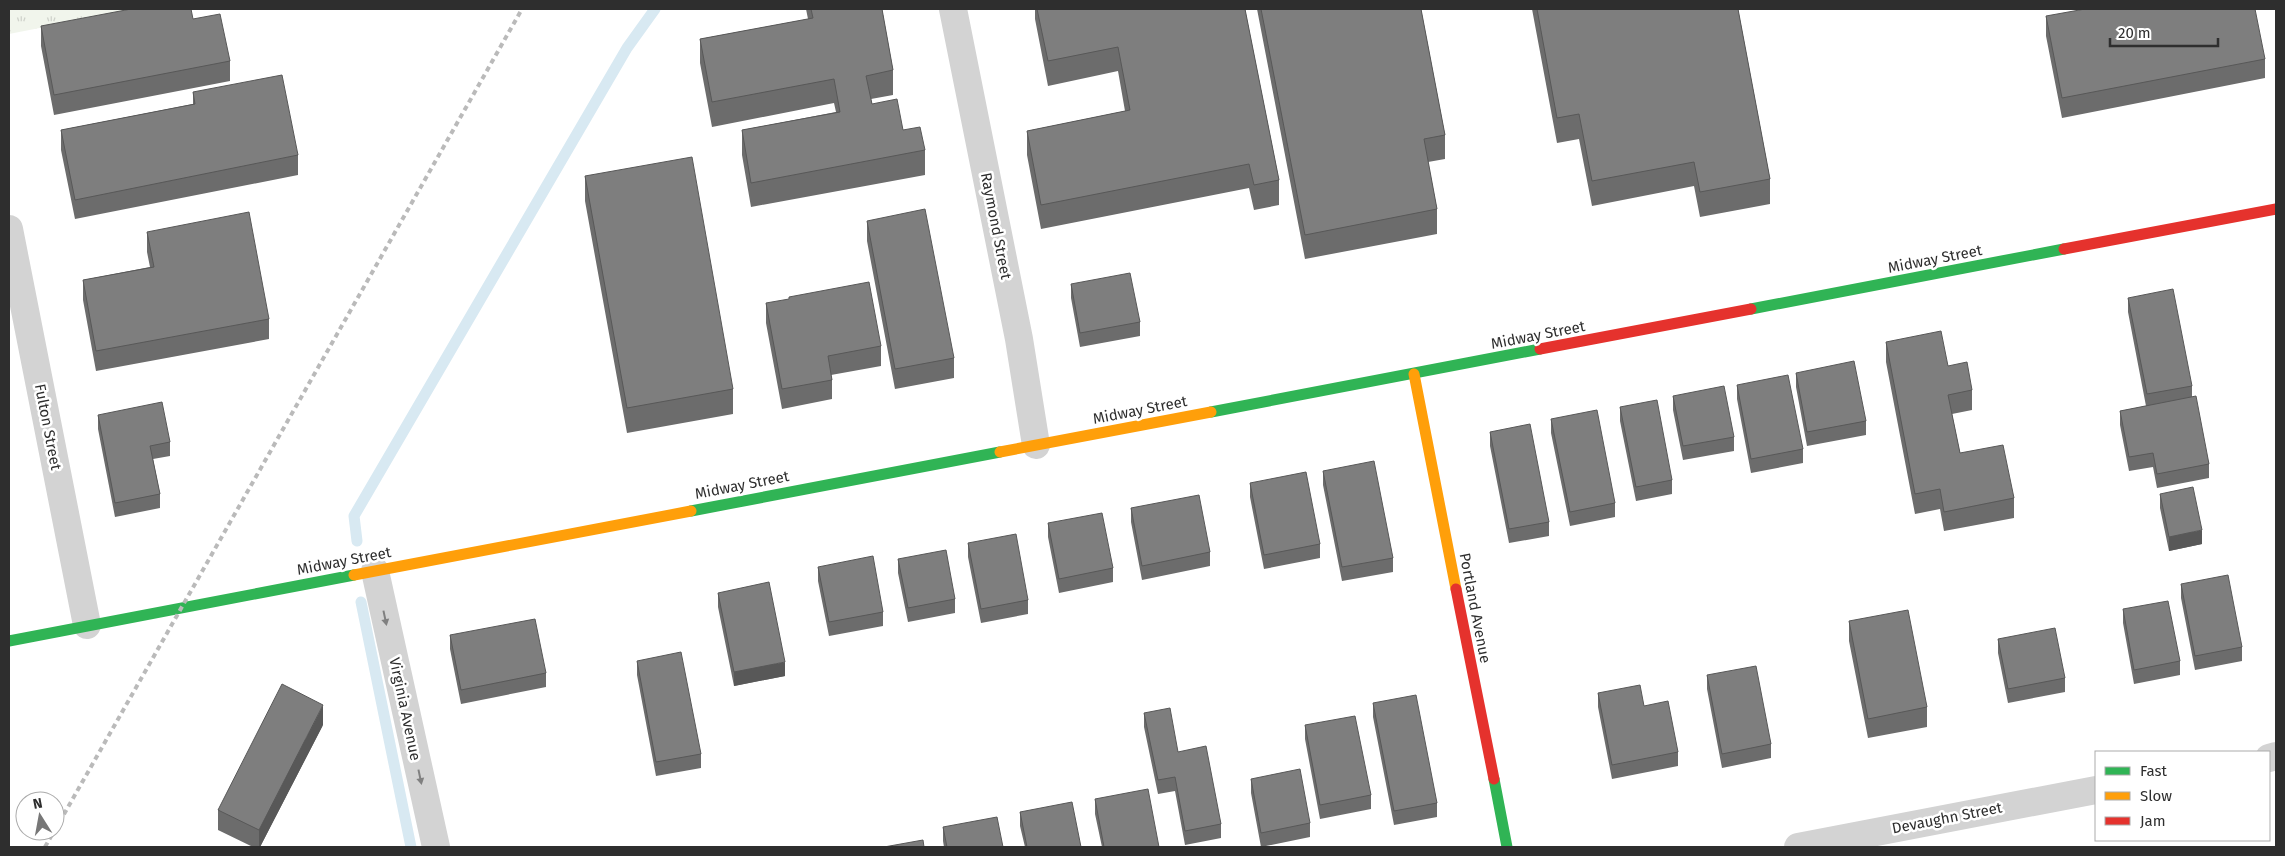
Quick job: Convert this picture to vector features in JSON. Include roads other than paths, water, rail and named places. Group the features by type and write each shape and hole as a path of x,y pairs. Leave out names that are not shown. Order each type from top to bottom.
{"street":[{"name":"Raymond Street","path":"953,9 1019,340 1036,445"},
{"name":"Midway Street","path":"9,641 2276,209"},
{"name":"Fulton Street","path":"9,229 87,625"},
{"name":"Portland Avenue","path":"1414,374 1507,847"},
{"name":"Virginia Avenue","path":"375,571 436,847"},
{"name":"Devaughn Street","path":"1798,847 2095,790"}],"waterway":[{"path":"357,541 354,516 627,48 655,9"},
{"path":"361,602 411,847"}],"railway":[{"path":"65,812 522,9"},
{"path":"45,847 48,841"}]}
